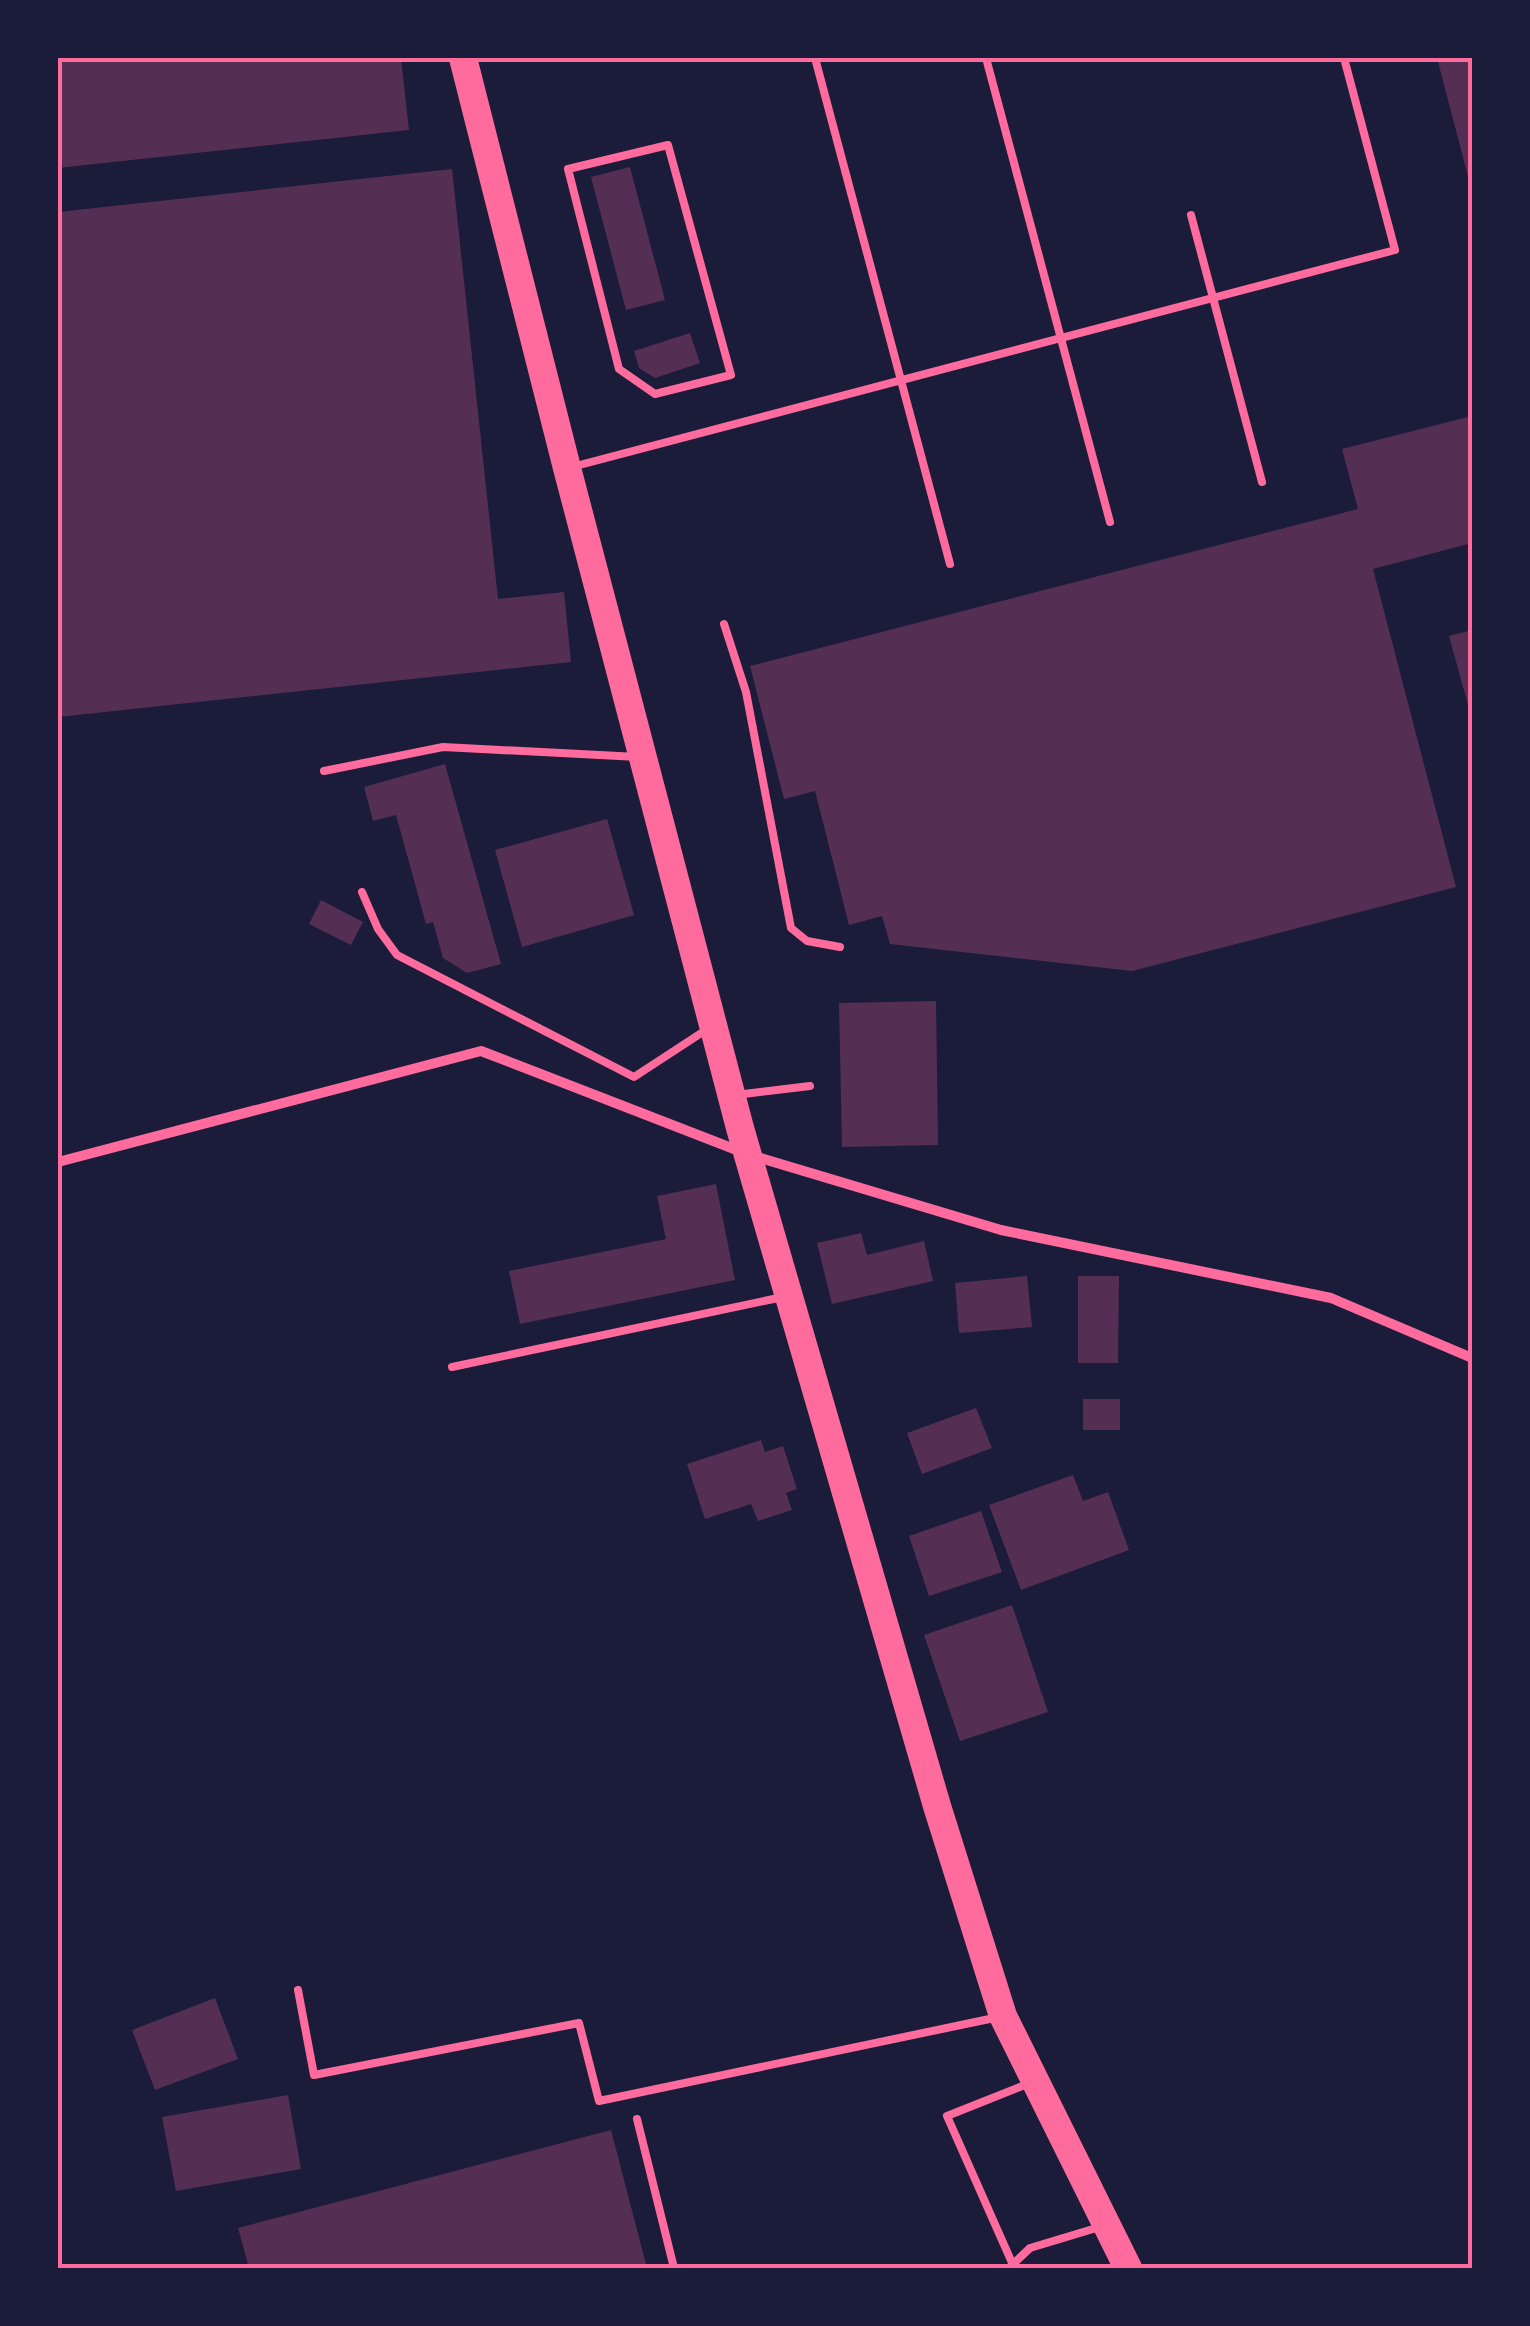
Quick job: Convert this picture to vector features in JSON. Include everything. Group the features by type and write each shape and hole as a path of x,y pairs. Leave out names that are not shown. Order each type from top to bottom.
{"highway":[{"path":"463,58 731,1095 937,1806 1003,2016 1128,2268"}],"street":[{"path":"58,1162 482,1051 747,1154 1000,1230 1331,1298 1472,1358"}],"lane":[{"path":"815,58 950,564"},
{"path":"986,58 1110,522"},
{"path":"567,468 1395,250 1344,58"},
{"path":"668,145 720,340 731,374 655,394 619,369 568,169 668,145"},
{"path":"1192,215 1262,482"},
{"path":"724,624 746,692 791,928 807,942 840,947"},
{"path":"324,771 443,747 643,757"},
{"path":"362,892 378,929 397,954 634,1078 713,1026"},
{"path":"731,1095 810,1086"},
{"path":"452,1367 788,1296"},
{"path":"298,1990 314,2075 579,2023 599,2101 1003,2016"},
{"path":"1034,2082 947,2116 1011,2267 1030,2248 1106,2225"},
{"path":"637,2119 674,2268"}],"building":[{"path":"58,58 401,58 409,130 58,168"},
{"path":"1437,58 1472,58 1472,188 1471,188"},
{"path":"630,167 665,300 626,310 591,177"},
{"path":"452,169 498,599 564,592 571,662 58,717 58,212"},
{"path":"690,333 700,363 655,378 639,368 634,351"},
{"path":"1472,416 1472,543 1373,569 1456,887 1132,971 890,944 882,916 849,925 815,791 784,799 750,666 1358,509 1342,449"},
{"path":"1472,630 1472,716 1471,716 1449,636"},
{"path":"445,764 501,964 467,973 443,958 433,922 426,924 396,815 373,821 364,787"},
{"path":"607,819 634,915 522,947 495,850"},
{"path":"321,900 363,922 351,945 309,924"},
{"path":"936,1001 938,1145 842,1147 839,1003"},
{"path":"716,1184 735,1280 520,1324 509,1271 666,1239 657,1196"},
{"path":"861,1233 867,1255 924,1241 933,1281 832,1304 817,1243"},
{"path":"1027,1276 1032,1327 959,1333 955,1283"},
{"path":"1078,1276 1119,1276 1118,1363 1078,1363"},
{"path":"1083,1399 1120,1399 1120,1430 1083,1430"},
{"path":"976,1408 992,1448 922,1474 907,1433"},
{"path":"761,1440 765,1452 783,1446 797,1489 786,1493 792,1510 758,1521 751,1504 705,1519 687,1464"},
{"path":"1073,1475 1083,1501 1108,1492 1129,1550 1021,1590 989,1505"},
{"path":"981,1511 1002,1572 929,1596 909,1536"},
{"path":"1012,1605 1048,1712 960,1741 924,1635"},
{"path":"215,1998 238,2059 155,2090 132,2030"},
{"path":"288,2095 301,2169 176,2191 162,2117"},
{"path":"611,2130 647,2268 249,2268 238,2228"}]}
